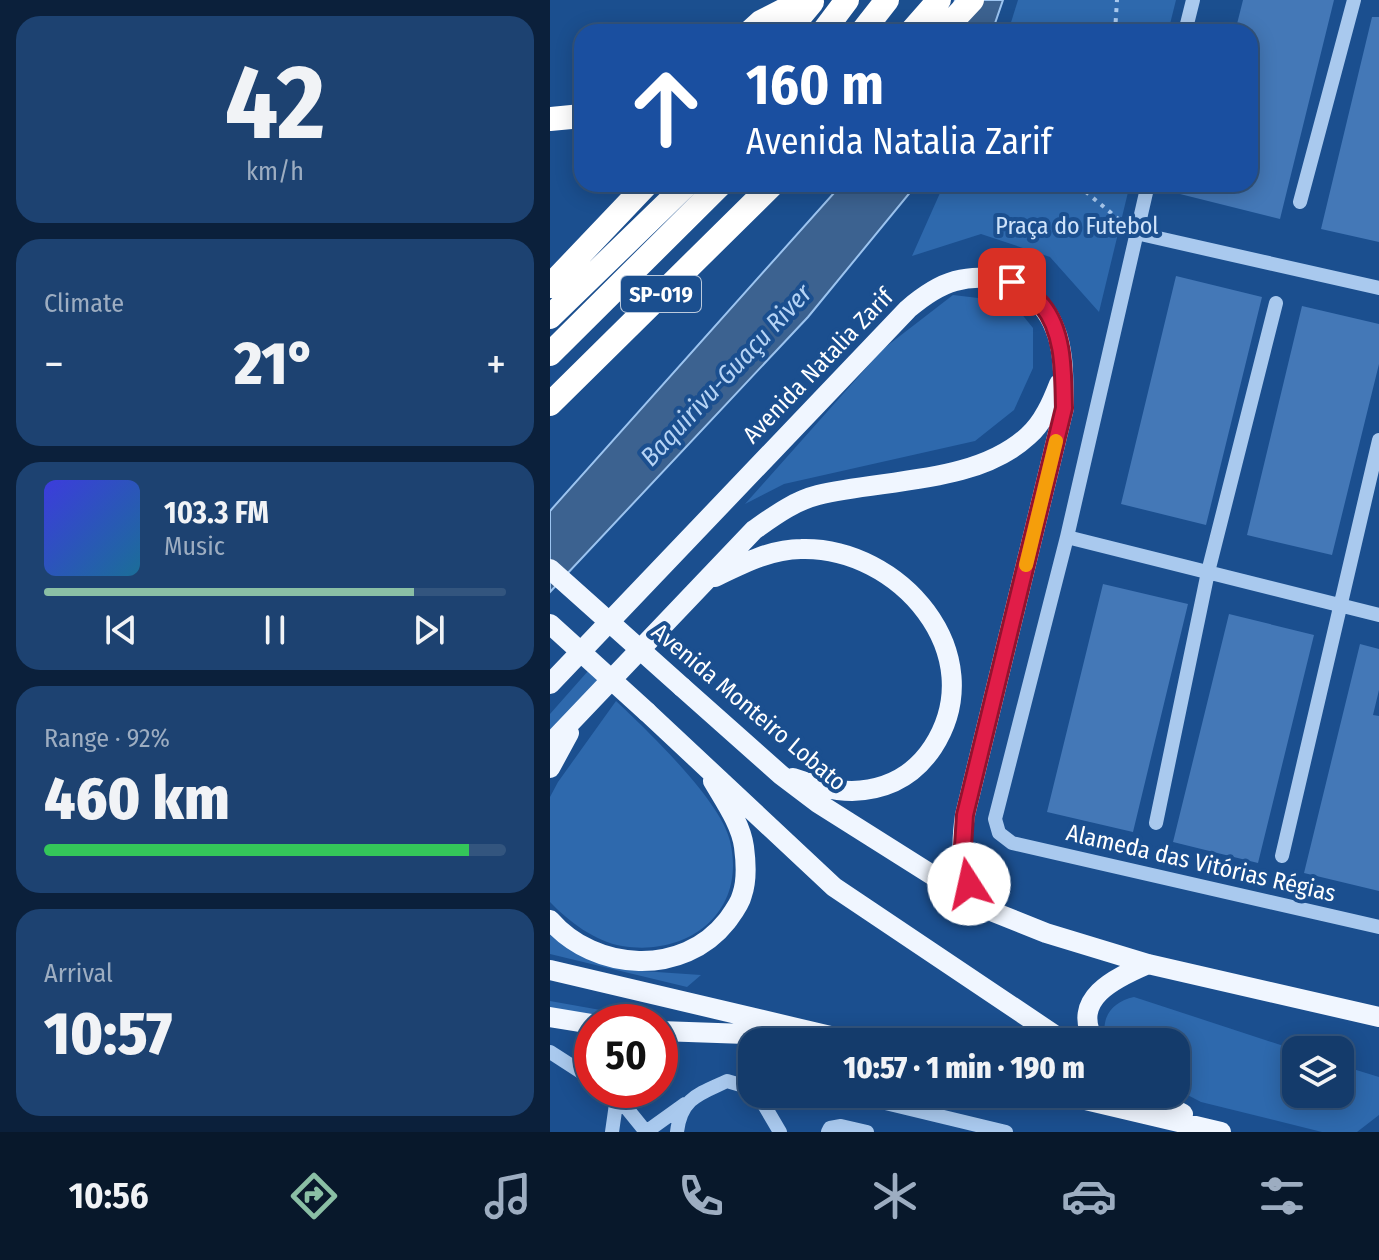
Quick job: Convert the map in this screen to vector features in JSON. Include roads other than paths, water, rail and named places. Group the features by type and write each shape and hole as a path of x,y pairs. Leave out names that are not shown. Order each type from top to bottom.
{"highway":[{"path":"759,24 804,0"},
{"path":"794,24 813,0"},
{"path":"829,24 847,0"},
{"path":"868,24 887,0"},
{"path":"918,24 939,0"},
{"path":"950,24 972,0"},
{"path":"550,119 574,117"},
{"path":"550,286 639,192"},
{"name":"SP-019","path":"550,317 679,192"},
{"path":"552,352 713,192"},
{"name":"SP-019","path":"550,404 765,192"}],"main road":[{"name":"Avenida Natalia Zarif","path":"550,684 908,309 928,292 956,280 1012,282 1042,304 1056,330 1063,371 1051,406 1030,435 1000,457 964,469 816,496 782,511 754,530 550,744"},
{"path":"986,909 969,884 962,862 965,815 1064,408 1063,371"},
{"path":"701,584 738,565 770,554 798,549 828,549 859,557 913,596 936,623 953,681 950,710 939,738 906,777 879,788 849,791 781,775"},
{"name":"Avenida Monteiro Lobato","path":"550,569 781,775 818,803 986,909 1046,933 1148,964 1377,1016"},
{"path":"550,624 701,760 834,887 1044,1028"},
{"path":"550,768 579,713"},
{"path":"550,920 590,950 645,962 674,958 702,946 719,931 742,896 744,843 701,760"},
{"path":"1090,1028 1087,1019 1098,991 1119,976 1148,964"},
{"path":"550,970 796,1028"},
{"path":"550,1017 574,1021"},
{"path":"678,1032 738,1034"},
{"path":"1120,1108 1224,1132"},
{"path":"1170,1108 1224,1132"}],"street":[{"path":"1187,24 1193,0"},
{"path":"1300,202 1354,0"},
{"path":"1146,192 1067,537 1379,615"},
{"path":"1136,233 1379,288"},
{"path":"1156,823 1208,572 1276,303"},
{"path":"1282,856 1379,440"},
{"name":"Alameda das Vitórias Régias","path":"1067,537 995,819 999,833 1012,843 1379,927"},
{"path":"550,1052 574,1070"},
{"path":"625,1108 645,1132 686,1103 727,1081 738,1084"},
{"path":"677,1132 686,1103"},
{"path":"612,1132 613,1108"},
{"path":"765,1108 780,1132"},
{"path":"906,1108 1006,1132"},
{"path":"828,1132 830,1128 841,1126 867,1132"}],"water":[{"path":"955,0 1003,0 995,24 950,24"},
{"name":"Baquirivu-Guaçu River","path":"835,192 910,192 808,317 550,592 550,511"}],"park label":[{"name":"Praça do Futebol","path":"1077,226"}]}
